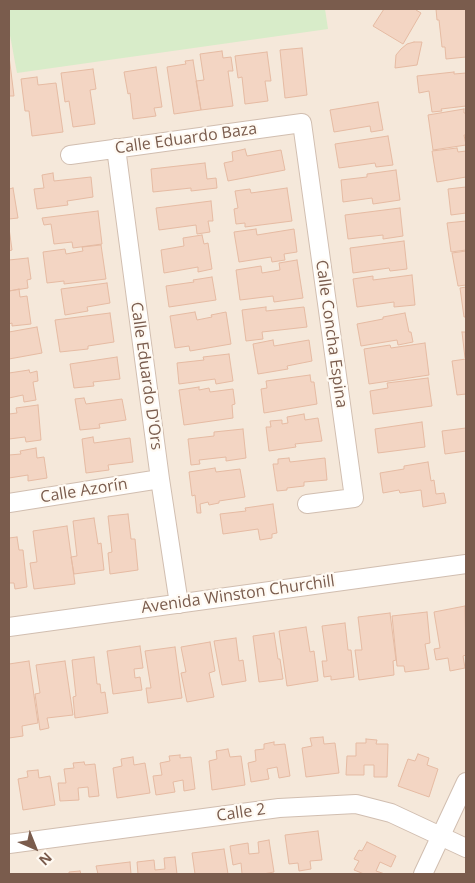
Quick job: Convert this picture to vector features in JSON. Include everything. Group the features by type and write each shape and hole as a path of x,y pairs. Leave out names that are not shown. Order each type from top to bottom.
{"street":[{"name":"Calle Eduardo Baza","path":"70,155 302,123"},
{"name":"Calle Concha Espina","path":"302,123 354,498 307,504"},
{"name":"Calle Eduardo D'Ors","path":"116,148 160,479 179,604"},
{"name":"Calle Azorín","path":"9,503 160,479"},
{"name":"Avenida Winston Churchill","path":"9,627 466,564"},
{"path":"423,874 466,782"},
{"name":"Calle 2","path":"9,844 279,808 356,804 391,814 466,848"}],"shaded area":[{"path":"9,9 466,9 466,874 9,874"}],"green space":[{"path":"9,9 325,9 328,29 17,73 9,30"}],"building":[{"path":"384,9 417,9 421,13 403,44 373,26"},
{"path":"436,9 466,9 466,57 446,59 445,47 442,47"},
{"path":"422,42 417,65 395,68 396,55 407,44"},
{"path":"302,48 307,95 285,98 280,50"},
{"path":"222,51 223,58 231,57 233,71 228,71 233,106 201,110 196,81 204,80 200,54"},
{"path":"267,52 271,81 265,81 268,101 245,104 242,77 238,78 235,56"},
{"path":"9,56 14,96 9,96"},
{"path":"193,60 201,110 174,114 167,67 186,64 185,61"},
{"path":"156,67 162,107 154,108 156,116 133,119 130,93 128,94 124,72"},
{"path":"93,69 96,89 90,90 95,124 73,127 69,101 65,102 61,73"},
{"path":"454,72 454,74 466,73 466,106 432,112 429,91 419,93 417,76"},
{"path":"37,77 38,85 56,83 63,132 32,136 29,111 25,111 21,79"},
{"path":"378,102 383,130 371,132 370,126 334,132 330,110"},
{"path":"464,109 464,113 466,113 466,135 464,135 466,145 433,150 428,115"},
{"path":"388,136 393,165 376,167 375,163 339,168 335,144"},
{"path":"457,148 458,152 466,151 466,177 437,182 432,151"},
{"path":"245,149 247,156 281,150 285,170 228,181 224,163 233,161 232,152"},
{"path":"205,163 207,179 216,178 217,188 191,191 191,188 153,192 151,169"},
{"path":"396,170 400,200 373,204 372,198 343,202 341,180 367,177 367,174"},
{"path":"53,173 54,181 91,177 93,197 67,201 68,205 37,209 34,189 44,188 42,175"},
{"path":"466,187 466,213 451,215 448,189"},
{"path":"13,188 18,218 9,219 9,189"},
{"path":"287,188 292,221 245,227 245,223 236,224 234,209 238,208 235,191 250,189 251,193"},
{"path":"211,201 213,221 208,221 210,232 197,234 196,225 159,230 156,208"},
{"path":"400,208 403,236 383,239 383,235 348,239 345,215"},
{"path":"98,211 102,244 73,248 72,242 54,244 51,224 44,225 42,218"},
{"path":"466,221 466,250 451,252 447,223"},
{"path":"9,228 12,250 9,251"},
{"path":"256,229 257,235 294,229 297,252 284,254 285,260 272,262 271,257 239,262 234,232"},
{"path":"202,235 204,244 208,243 212,269 198,272 198,267 164,273 161,250 184,246 183,238"},
{"path":"404,241 407,269 390,271 389,268 353,273 350,248"},
{"path":"101,245 106,279 64,284 64,281 47,283 43,252 65,249 66,254 83,251 82,247"},
{"path":"466,251 466,285 458,286 452,253"},
{"path":"28,258 31,279 27,280 28,288 9,291 9,260"},
{"path":"297,260 303,298 274,302 273,296 240,300 236,270 261,266 262,273 280,270 279,263"},
{"path":"412,275 415,305 394,307 394,302 357,307 353,279 373,276 373,280"},
{"path":"212,277 216,300 169,307 166,286"},
{"path":"107,283 110,303 87,307 88,311 65,315 61,289"},
{"path":"466,287 466,317 464,317 460,288"},
{"path":"19,289 20,297 27,296 31,324 12,326 12,323 9,324 9,291"},
{"path":"266,307 266,311 304,307 307,327 262,332 263,339 246,341 242,310"},
{"path":"195,312 197,320 226,312 231,344 190,351 189,346 175,348 170,316"},
{"path":"110,313 114,342 88,346 88,349 60,352 55,320"},
{"path":"405,313 413,342 398,345 397,340 361,346 357,324"},
{"path":"37,327 42,353 9,359 9,332"},
{"path":"462,332 466,332 466,358 465,358"},
{"path":"273,340 274,346 309,340 312,361 287,366 288,369 258,374 253,344"},
{"path":"425,343 429,375 369,384 364,349 390,345 391,348"},
{"path":"229,354 233,381 216,384 215,379 179,384 177,363 204,360 203,357"},
{"path":"117,357 120,379 93,382 94,386 74,388 70,364"},
{"path":"466,359 466,394 457,395 452,361"},
{"path":"29,370 30,373 37,371 38,381 33,382 36,400 24,402 23,395 9,398 9,373"},
{"path":"310,375 311,382 314,382 317,404 264,413 261,389 267,388 266,381"},
{"path":"428,378 432,406 373,414 370,391 388,388 387,383"},
{"path":"199,387 199,390 209,388 210,392 233,389 235,404 232,405 233,418 184,425 179,390"},
{"path":"84,398 86,404 122,399 126,420 99,424 100,428 80,430 75,399"},
{"path":"38,405 41,440 26,442 25,437 9,439 9,414 17,413 16,408"},
{"path":"304,414 305,420 318,418 322,441 295,444 296,447 269,451 266,427 271,427 270,421 282,420 282,424 288,423 287,417"},
{"path":"422,422 425,447 378,453 375,429"},
{"path":"466,428 466,451 445,454 442,431"},
{"path":"243,429 246,458 226,461 226,457 199,460 200,464 191,465 188,439 214,436 214,432"},
{"path":"93,437 94,443 130,438 133,462 108,465 109,470 86,473 82,439"},
{"path":"36,448 37,458 44,457 47,478 28,481 28,475 9,478 9,455 21,454 20,451"},
{"path":"289,458 290,462 325,458 327,480 304,482 304,486 277,491 273,464 278,464 278,459"},
{"path":"428,462 431,481 434,480 436,494 444,493 446,503 423,507 421,490 400,493 399,490 383,493 380,473"},
{"path":"215,468 216,472 240,469 245,497 219,501 219,503 209,505 208,502 200,504 201,513 197,513 195,495 192,496 189,472"},
{"path":"273,504 277,533 272,534 272,538 260,540 258,529 223,534 220,514 246,511 245,508"},
{"path":"128,514 131,539 135,539 138,570 110,574 108,553 112,552 108,516"},
{"path":"94,518 98,544 101,543 104,570 74,574 71,557 77,556 73,521"},
{"path":"67,526 75,584 34,589 30,563 37,562 33,531"},
{"path":"17,537 19,550 23,550 27,587 15,589 14,583 9,583 9,538"},
{"path":"465,606 466,655 463,656 465,668 450,671 448,658 436,660 434,649 440,648 434,612"},
{"path":"427,612 430,643 425,644 429,669 405,672 404,666 397,666 392,616"},
{"path":"390,613 396,660 393,661 394,675 359,680 355,650 362,650 358,617"},
{"path":"345,623 354,677 331,680 331,676 324,677 322,661 327,661 322,626"},
{"path":"306,627 310,652 314,651 318,681 287,686 279,631"},
{"path":"274,633 283,679 259,682 253,636"},
{"path":"236,638 239,661 243,660 246,681 222,685 214,641"},
{"path":"210,642 215,671 209,673 214,697 187,702 181,673 186,672 181,647"},
{"path":"140,646 143,668 134,669 135,678 140,677 142,690 113,694 107,651"},
{"path":"175,647 182,698 148,703 146,688 151,688 145,651"},
{"path":"94,657 97,684 100,684 101,693 105,692 108,713 75,718 73,697 76,696 72,660"},
{"path":"29,661 38,723 22,726 23,736 9,738 9,664"},
{"path":"65,661 73,715 47,718 49,728 40,730 35,694 40,693 36,665"},
{"path":"323,737 324,744 335,743 339,773 306,777 302,748 312,746 310,738"},
{"path":"366,739 377,740 376,744 388,744 387,777 374,777 374,765 364,765 364,775 346,775 347,756 356,756 356,743 366,743"},
{"path":"274,742 274,745 285,744 290,776 279,778 277,767 267,769 269,779 251,782 248,763 256,761 255,750 264,749 264,744"},
{"path":"228,749 230,757 241,756 245,785 212,790 209,761 217,759 216,751"},
{"path":"418,754 429,758 427,765 438,769 429,797 398,786 408,759 415,761"},
{"path":"180,755 180,758 191,757 195,789 184,791 183,780 173,782 175,792 156,795 153,776 162,775 160,763 170,761 169,756"},
{"path":"133,757 134,765 145,763 150,793 117,798 113,768 122,766 121,759"},
{"path":"84,762 85,765 95,764 99,796 89,797 88,787 78,788 79,800 60,801 58,783 66,783 64,769 74,768 73,763"},
{"path":"38,770 39,778 50,776 55,805 23,810 18,779 28,777 27,771"},
{"path":"318,831 322,860 310,861 311,869 299,871 298,863 289,864 285,835"},
{"path":"269,840 274,872 242,874 241,863 233,865 230,846 248,843 249,854 259,853 258,842"},
{"path":"367,842 396,856 391,867 380,862 376,871 385,874 364,874 354,870 359,861 354,859"},
{"path":"224,849 228,874 195,874 192,853"},
{"path":"175,857 177,874 138,874 137,862 154,860 155,870 165,869 164,858"},
{"path":"130,862 131,874 98,874 96,866"},
{"path":"80,871 81,874 69,874 69,872"}]}
